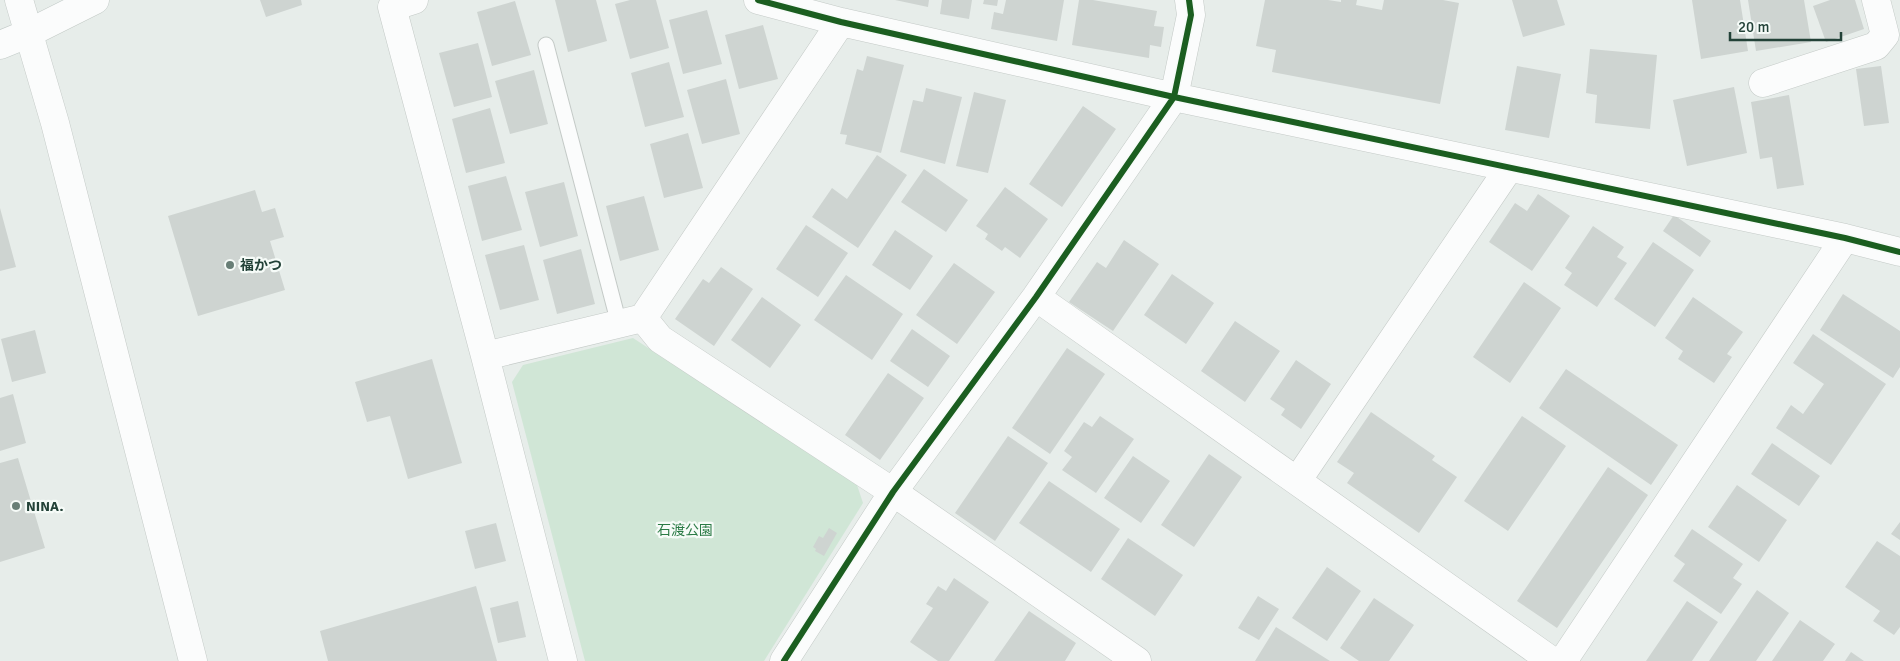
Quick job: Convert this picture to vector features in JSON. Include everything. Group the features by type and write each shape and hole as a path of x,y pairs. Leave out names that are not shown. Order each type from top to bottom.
{"street":[{"path":"19,0 27,34 55,123 193,661"},
{"path":"0,45 27,34 95,0"},
{"path":"414,0 392,7 485,356 563,661"},
{"path":"758,0 841,22 1174,97 1845,238 1900,252"},
{"path":"784,661 893,492 1036,297 1174,97 1191,15 1189,0"},
{"path":"1763,83 1876,46 1885,35 1876,0"},
{"path":"485,356 631,321 841,22"},
{"path":"1297,480 1509,168"},
{"path":"1563,661 1845,238"},
{"path":"1036,297 1552,661"},
{"path":"631,321 893,492 1137,661"}],"lane":[{"path":"546,45 631,321"}],"green space":[{"name":"石渡公園","path":"633,338 857,485 863,503 764,661 585,661 512,382 523,365"}],"building":[{"path":"260,0 301,0 302,5 266,17"},
{"path":"555,0 596,0 607,41 568,52"},
{"path":"630,0 656,0 669,48 630,59 615,4"},
{"path":"895,0 929,0 928,7"},
{"path":"942,0 972,0 969,19 940,14"},
{"path":"984,0 998,0 997,6 983,4"},
{"path":"1006,0 1064,0 1057,41 991,29 994,12 1003,14"},
{"path":"1079,0 1093,0 1157,11 1154,26 1164,27 1161,47 1150,45 1149,58 1072,45"},
{"path":"1265,0 1328,0 1341,2 1341,0 1357,0 1356,5 1382,10 1384,0 1443,0 1459,3 1440,104 1272,72 1276,50 1256,46"},
{"path":"1512,0 1557,0 1565,25 1523,37"},
{"path":"1692,0 1740,0 1748,51 1701,59"},
{"path":"1748,0 1804,0 1811,42 1756,51"},
{"path":"1830,0 1855,0 1864,29 1826,42 1813,6"},
{"path":"515,1 531,55 492,66 477,12"},
{"path":"707,10 722,64 683,74 669,20"},
{"path":"763,25 778,79 739,89 725,35"},
{"path":"478,43 492,97 454,107 439,53"},
{"path":"1590,49 1657,55 1650,129 1595,123 1597,95 1586,93"},
{"path":"867,56 904,65 881,153 845,144 847,135 840,134 857,69 863,71"},
{"path":"669,62 684,117 645,127 631,73"},
{"path":"1517,66 1561,74 1549,138 1505,130"},
{"path":"1881,66 1889,123 1864,126 1856,69"},
{"path":"534,70 548,124 510,134 495,81"},
{"path":"726,79 740,134 702,144 687,90"},
{"path":"1734,87 1747,153 1687,166 1673,100"},
{"path":"926,88 962,97 945,164 900,152 913,100 923,102"},
{"path":"974,92 1006,100 988,173 956,166"},
{"path":"1789,95 1804,185 1777,189 1772,157 1760,159 1751,102"},
{"path":"1083,106 1116,129 1062,207 1029,184"},
{"path":"490,108 505,163 466,173 452,119"},
{"path":"688,133 703,188 664,198 650,144"},
{"path":"877,155 907,175 858,248 812,217 832,188 847,199"},
{"path":"924,169 968,200 946,232 901,202"},
{"path":"506,176 522,230 482,241 468,186"},
{"path":"564,182 578,236 540,247 525,192"},
{"path":"1005,187 1048,219 1020,258 1005,247 1002,251 985,239 988,234 976,226"},
{"name":"福かつ","path":"255,190 262,212 275,208 284,237 270,241 285,290 198,316 168,216"},
{"path":"1538,194 1570,216 1532,271 1489,242 1515,203 1527,211"},
{"path":"644,196 659,250 620,261 606,206"},
{"path":"0,208 16,267 0,271"},
{"path":"1674,215 1711,241 1700,257 1663,231"},
{"path":"806,225 848,253 818,297 776,269"},
{"path":"1593,226 1624,247 1617,257 1627,263 1597,307 1564,285 1572,273 1565,268"},
{"path":"895,230 933,256 910,290 872,265"},
{"path":"1124,240 1159,264 1113,331 1069,302 1097,262 1106,268"},
{"path":"1653,242 1694,270 1655,327 1614,299"},
{"path":"524,245 539,300 500,310 485,255"},
{"path":"581,249 595,304 557,314 543,260"},
{"path":"954,263 995,292 957,344 916,315"},
{"path":"721,267 753,289 714,346 675,319 703,279 709,283"},
{"path":"1172,274 1214,303 1186,344 1144,315"},
{"path":"846,275 903,314 872,360 814,320"},
{"path":"1524,282 1561,308 1510,383 1473,357"},
{"path":"1843,294 1900,331 1900,367 1893,378 1820,330"},
{"path":"762,297 801,325 770,368 731,340"},
{"path":"1693,297 1743,332 1727,354 1732,357 1714,383 1678,359 1683,351 1665,338"},
{"path":"1235,321 1280,351 1245,402 1201,371"},
{"path":"912,329 950,356 928,387 890,361"},
{"path":"35,330 46,373 12,382 1,339"},
{"path":"1813,334 1886,384 1831,465 1776,428 1791,405 1803,414 1824,384 1793,363"},
{"path":"1067,348 1105,374 1050,454 1012,428"},
{"path":"432,359 462,463 408,479 390,416 367,422 355,382"},
{"path":"1296,360 1331,384 1301,429 1281,415 1285,409 1270,399"},
{"path":"1566,369 1678,445 1651,485 1539,408"},
{"path":"888,373 924,398 880,460 845,435"},
{"path":"13,394 26,443 0,451 0,398"},
{"path":"1371,412 1435,456 1432,460 1457,477 1419,533 1347,483 1354,473 1337,462"},
{"path":"1100,416 1134,439 1096,493 1062,470 1072,457 1064,451 1084,422 1092,427"},
{"path":"1522,416 1566,446 1508,531 1464,501"},
{"path":"1008,436 1048,463 995,541 955,513"},
{"path":"1772,443 1820,476 1799,506 1751,474"},
{"path":"1209,454 1242,477 1194,547 1161,525"},
{"path":"1133,456 1170,481 1141,523 1104,498"},
{"name":"NINA.","path":"18,458 45,548 0,562 0,463"},
{"path":"1608,467 1648,495 1557,628 1517,601"},
{"path":"1049,481 1120,529 1091,572 1019,523"},
{"path":"1737,485 1787,520 1759,562 1708,527"},
{"path":"1900,522 1900,540 1891,534"},
{"path":"496,523 506,561 475,569 465,531"},
{"path":"829,528 837,533 824,556 815,551 816,549 813,547 819,536 823,538"},
{"path":"1692,529 1743,564 1733,578 1742,584 1721,614 1673,581 1685,564 1674,556"},
{"path":"1128,538 1183,575 1155,616 1101,579"},
{"path":"1877,541 1900,556 1900,627 1894,635 1873,621 1880,611 1845,587"},
{"path":"1327,567 1361,591 1327,641 1292,618"},
{"path":"954,578 989,602 949,661 938,661 910,642 933,608 926,604 938,586 946,591"},
{"path":"476,586 497,661 328,661 320,631"},
{"path":"1757,590 1789,613 1756,661 1709,661"},
{"path":"1258,596 1279,609 1259,640 1238,628"},
{"path":"1374,598 1414,625 1389,661 1359,661 1340,648"},
{"path":"518,601 526,637 498,643 490,608"},
{"path":"1687,601 1718,622 1692,661 1646,661"},
{"path":"1029,611 1076,643 1065,661 994,661"},
{"path":"1800,620 1835,644 1823,661 1772,661"},
{"path":"1276,627 1330,661 1255,661"},
{"path":"1851,652 1864,661 1845,661"}],"cycle path":[{"path":"758,0 841,22 1174,97 1845,238 1900,252"},
{"path":"784,661 893,492 1036,297 1174,97 1191,15 1189,0"}],"place":[{"name":"福かつ","path":"230,265"},
{"name":"NINA.","path":"16,506"}]}
